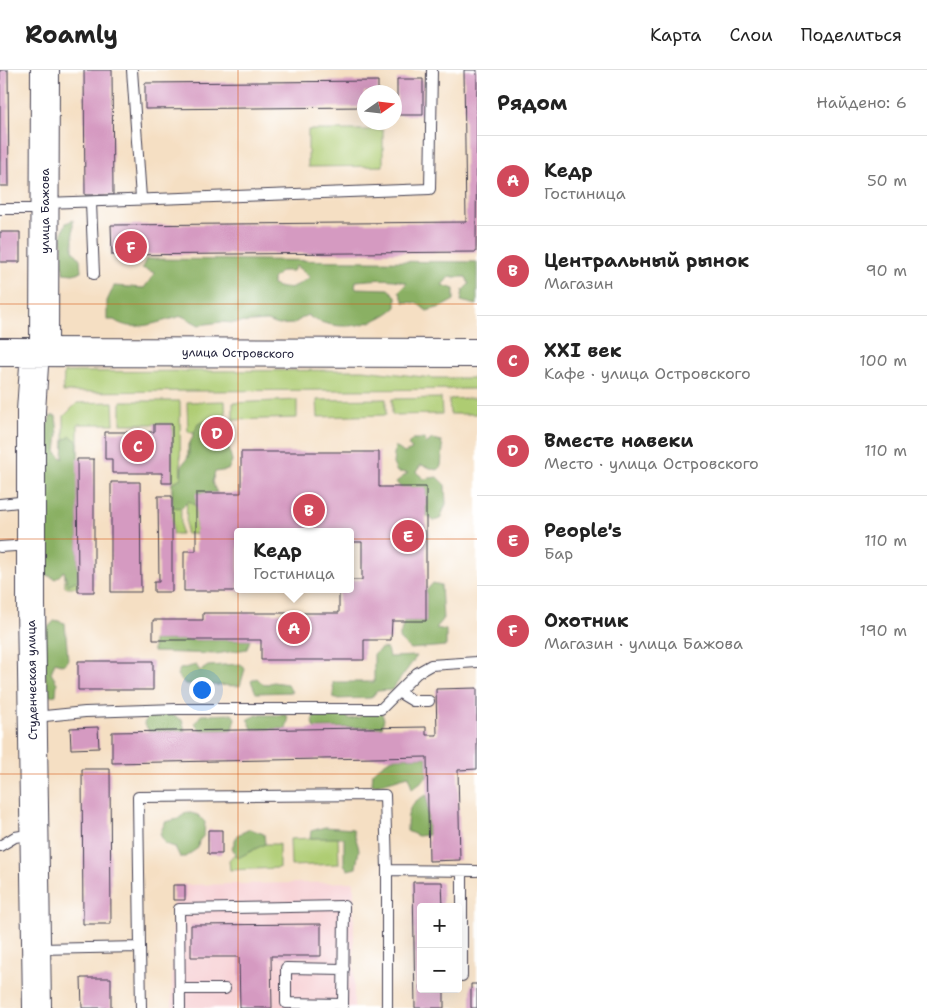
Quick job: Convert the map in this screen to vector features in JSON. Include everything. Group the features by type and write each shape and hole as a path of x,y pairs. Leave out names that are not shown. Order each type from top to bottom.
{"street":[{"name":"улица Бажова","path":"40,351 45,206 44,70"},
{"name":"Студенческая улица","path":"37,1008 38,949 31,717 31,399 40,351"},
{"name":"улица Островского","path":"0,352 477,353"}],"lane":[{"path":"132,70 142,198"},
{"path":"0,209 142,198 430,189 432,70"},
{"path":"91,203 94,274"},
{"path":"0,504 31,501"},
{"path":"0,547 31,545"},
{"path":"31,717 85,712 168,709 381,710 417,673 431,665 477,662"},
{"path":"398,692 413,701 429,701"},
{"path":"141,1008 138,798 384,795 387,870 387,1008"},
{"path":"0,846 15,837 35,834"},
{"path":"387,870 477,871"},
{"path":"462,870 462,948"},
{"path":"180,1008 180,909 344,906 344,968 343,1006 286,1003 286,968 344,968"},
{"path":"38,949 140,947"},
{"path":"180,989 225,989"}],"shaded area":[{"path":"354,882 354,1008 172,1008 173,885"}],"green space":[{"path":"308,130 383,130 383,166 308,167"},
{"path":"73,220 73,250 80,259 81,272 73,274 63,273 62,233 66,223"},
{"path":"146,259 477,262 477,305 461,301 463,290 469,284 466,277 449,277 442,285 454,289 454,300 441,307 427,311 417,303 404,302 399,291 407,283 388,279 356,281 355,288 388,289 396,296 396,307 376,320 353,326 329,324 317,321 307,315 293,324 278,325 268,321 221,322 199,325 182,316 138,326 130,326 114,320 107,320 107,301 114,286 144,288 155,273 142,268","holes":["296,266 310,277 288,288 273,285 273,279 281,271 293,271"]},
{"path":"363,370 432,378 477,378 477,389 63,392 64,372"},
{"path":"441,398 442,414 392,415 392,399"},
{"path":"477,398 477,414 450,414 449,399"},
{"path":"386,399 386,415 318,417 317,400"},
{"path":"297,400 297,418 233,420 233,403"},
{"path":"121,401 180,401 181,534 172,534 172,424 121,424"},
{"path":"225,401 226,431 188,432 187,402"},
{"path":"113,402 114,424 78,424 78,587 65,587 64,416 77,403"},
{"path":"51,416 56,416 58,434 56,452 63,459 64,440 71,436 78,442 78,580 68,585 64,571 56,579 44,574 43,435"},
{"path":"206,421 224,422 228,430 220,442 229,448 232,461 228,470 215,472 212,482 217,493 197,493 196,506 189,501 181,508 172,507 172,483 181,478 182,465 189,456 189,445 198,424"},
{"path":"413,439 425,439 426,444 432,439 441,441 443,448 441,466 437,470 421,465 416,472 424,479 437,477 445,485 446,504 440,519 434,521 426,515 426,488 401,488 396,482 408,473 397,472 393,464 395,446 404,453 412,450 408,444"},
{"path":"188,444 225,444 225,467 197,468 196,534 186,534"},
{"path":"433,583 441,585 443,620 436,628 446,630 446,646 410,649 399,639 404,621 426,621 426,591"},
{"path":"55,620 65,623 68,660 63,665 55,662 51,673 57,683 56,695 49,696 45,672 44,643 47,629"},
{"path":"153,640 250,640 247,649 216,654 153,652"},
{"path":"382,648 387,649 389,657 417,656 392,690 377,691 371,698 334,699 333,682 374,682 374,654"},
{"path":"241,664 245,669 240,686 185,684 177,675 180,669 196,665 200,671 208,666"},
{"path":"257,678 264,685 273,682 287,684 292,692 256,693 251,681"},
{"path":"366,710 381,712 384,719 382,727 314,728 312,722 315,713 344,713 349,719 360,717"},
{"path":"170,714 182,720 185,731 149,731 144,723 149,716"},
{"path":"232,714 235,718 232,730 200,730 195,723 201,715"},
{"path":"257,715 287,715 286,729 252,729 248,719"},
{"path":"427,757 427,777 412,789 409,776 372,785 373,772 392,758"},
{"path":"427,795 428,835 418,836 407,831 409,813 416,801"},
{"path":"187,812 198,815 205,822 204,835 199,841 198,848 185,857 180,857 175,847 165,844 160,834 165,822 178,819"},
{"path":"325,827 353,829 359,849 356,868 348,870 344,864 344,838 310,838 311,831"},
{"path":"250,829 264,834 265,844 238,858 232,848 237,835"},
{"path":"338,837 339,864 291,866 290,839"},
{"path":"265,844 279,844 279,868 230,870 229,860 239,849"}],"building":[{"path":"0,70 8,70 9,186 0,186"},
{"path":"84,70 112,70 113,195 85,195"},
{"path":"464,70 477,70 476,252 112,255 111,225 466,222"},
{"path":"397,79 423,79 423,115 402,115 402,85 397,85"},
{"path":"378,81 378,85 357,85 357,107 145,109 145,83"},
{"path":"0,232 20,232 20,262 0,262"},
{"path":"154,424 172,424 172,483 162,483 162,473 112,473 112,459 105,459 105,432 154,432"},
{"path":"241,452 379,452 379,487 426,487 426,621 392,621 391,640 364,640 364,660 261,660 261,640 153,640 153,620 203,620 203,613 339,613 339,593 354,593 354,580 362,580 362,542 354,542 354,528 234,528 234,591 184,591 184,551 196,551 196,493 241,493"},
{"path":"77,459 94,459 94,592 78,592"},
{"path":"111,482 140,482 141,592 111,592"},
{"path":"158,496 172,496 172,592 154,592 154,582 159,582"},
{"path":"78,661 153,661 153,690 78,690"},
{"path":"477,688 477,769 458,770 460,860 429,861 427,757 112,763 112,732 426,727 426,735 437,735 436,689"},
{"path":"98,727 99,748 71,749 70,728"},
{"path":"82,769 110,769 111,924 83,924"},
{"path":"208,830 222,830 222,854 208,854"},
{"path":"413,882 442,882 443,903 417,903 417,993 444,993 444,1008 415,1008"},
{"path":"173,885 185,885 185,900 173,900"},
{"path":"321,924 321,956 271,956 272,1008 240,1008 239,957 191,957 191,925"},
{"path":"81,978 111,978 111,1008 82,1008"},
{"path":"471,984 477,984 477,1008 471,1008"}],"place":[{"name":"Охотник","path":"131,247"},
{"name":"Вместе навеки","path":"217,433"},
{"name":"XXI век","path":"138,446"},
{"name":"Центральный рынок","path":"309,510"},
{"name":"People's","path":"408,536"},
{"name":"Кедр","path":"294,628"}]}
